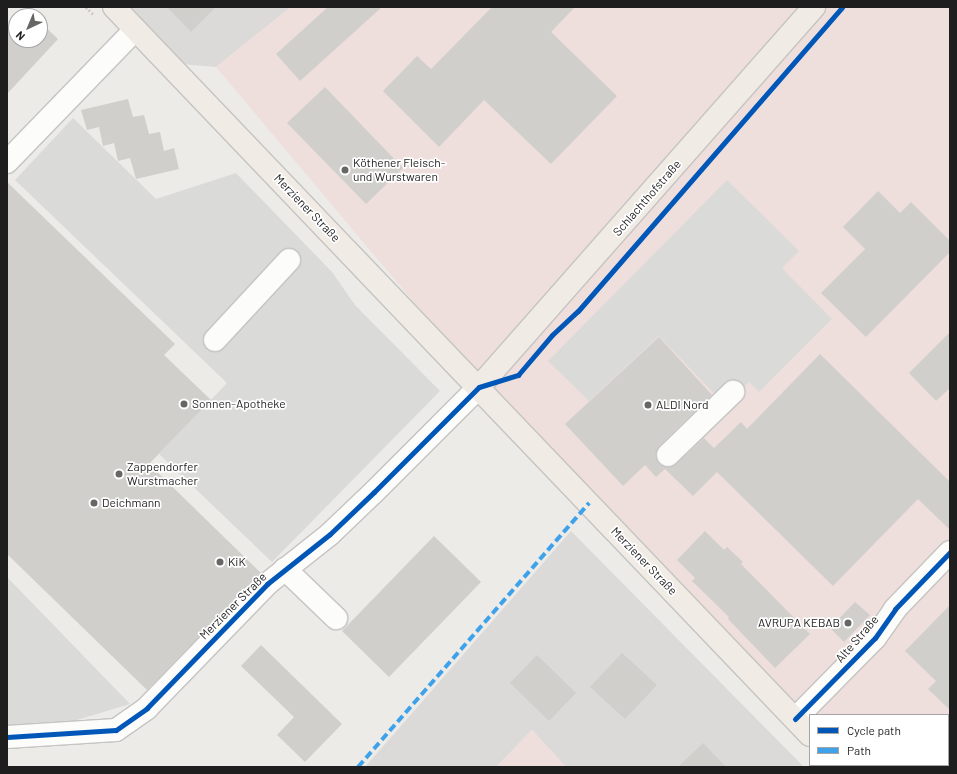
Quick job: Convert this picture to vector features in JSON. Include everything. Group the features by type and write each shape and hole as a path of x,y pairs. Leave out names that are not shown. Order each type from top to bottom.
{"main road":[{"name":"Merziener Straße","path":"114,7 479,387 809,734"},
{"name":"Schlachthofstraße","path":"479,387 525,337 814,7"}],"street":[{"path":"7,162 135,30"},
{"path":"215,340 289,260"},
{"name":"Merziener Straße","path":"7,737 116,730 147,708 268,584 330,534 369,498 479,387"},
{"path":"668,455 733,392"},
{"name":"Alte Straße","path":"795,719 875,638 895,609 950,552"},
{"path":"285,569 336,618"}],"shaded area":[{"path":"130,7 291,7 216,67 181,64"},
{"path":"291,7 950,7 950,767 857,767 949,766 949,714 809,714 809,718 496,400 216,67"},
{"path":"73,118 156,199 236,173 332,272 355,305 440,391 272,562 159,454 227,383 15,180"},
{"path":"727,180 799,251 782,268 832,319 759,392 749,382 725,405 659,336 589,401 548,361"},
{"path":"571,531 804,767 566,767 532,730 496,767 365,767"},
{"path":"7,577 130,704 7,741"},
{"path":"532,730 566,767 496,767"}],"building":[{"path":"167,7 216,7 191,32"},
{"path":"328,7 382,7 300,81 276,54"},
{"path":"492,7 575,7 551,32 617,96 551,164 484,100 439,147 383,91 417,56 431,69"},
{"path":"8,28 8,48 48,48 48,30 58,39 7,94"},
{"path":"325,87 403,168 366,204 287,123"},
{"path":"128,99 133,117 144,115 149,134 160,132 164,151 174,148 179,169 136,179 130,158 118,161 114,143 103,146 99,127 87,130 81,110"},
{"path":"7,182 175,344 164,355 211,400 149,464 261,573 147,690 7,554"},
{"path":"878,191 900,213 911,202 950,241 950,252 866,337 821,293 865,249 843,227"},
{"path":"950,332 950,388 936,401 909,373"},
{"path":"659,337 712,395 659,446 656,458 659,464 665,467 676,464 704,438 714,448 741,422 747,429 820,354 950,482 950,530 918,499 833,586 717,472 693,496 665,469 656,477 645,465 623,486 565,424"},
{"path":"705,531 724,550 727,547 743,562 741,564 810,634 775,668 728,619 729,617 692,581 695,578 677,560"},
{"path":"434,536 481,582 389,677 342,631"},
{"path":"855,602 870,615 844,642 830,628"},
{"path":"950,605 950,710 928,689 936,681 905,651"},
{"path":"261,645 342,724 305,762 277,735 294,717 241,666"},
{"path":"622,653 657,685 625,719 590,687"},
{"path":"537,655 576,693 549,721 510,683"},
{"path":"703,743 726,767 678,767"}],"marked path":[{"path":"358,767 589,503"}],"cycle path":[{"path":"7,737 116,730 147,708 267,584 330,534 479,387 518,375 552,335 578,311 842,7"},
{"path":"795,719 875,638 895,609 950,552"}],"place":[{"name":"Köthener Fleisch- und Wurstwaren","path":"345,170"},
{"name":"Sonnen-Apotheke","path":"184,404"},
{"name":"ALDI Nord","path":"648,405"},
{"name":"Zappendorfer Wurstmacher","path":"119,474"},
{"name":"Deichmann","path":"94,503"},
{"name":"KiK","path":"220,562"},
{"name":"AVRUPA KEBAB","path":"848,623"}]}
